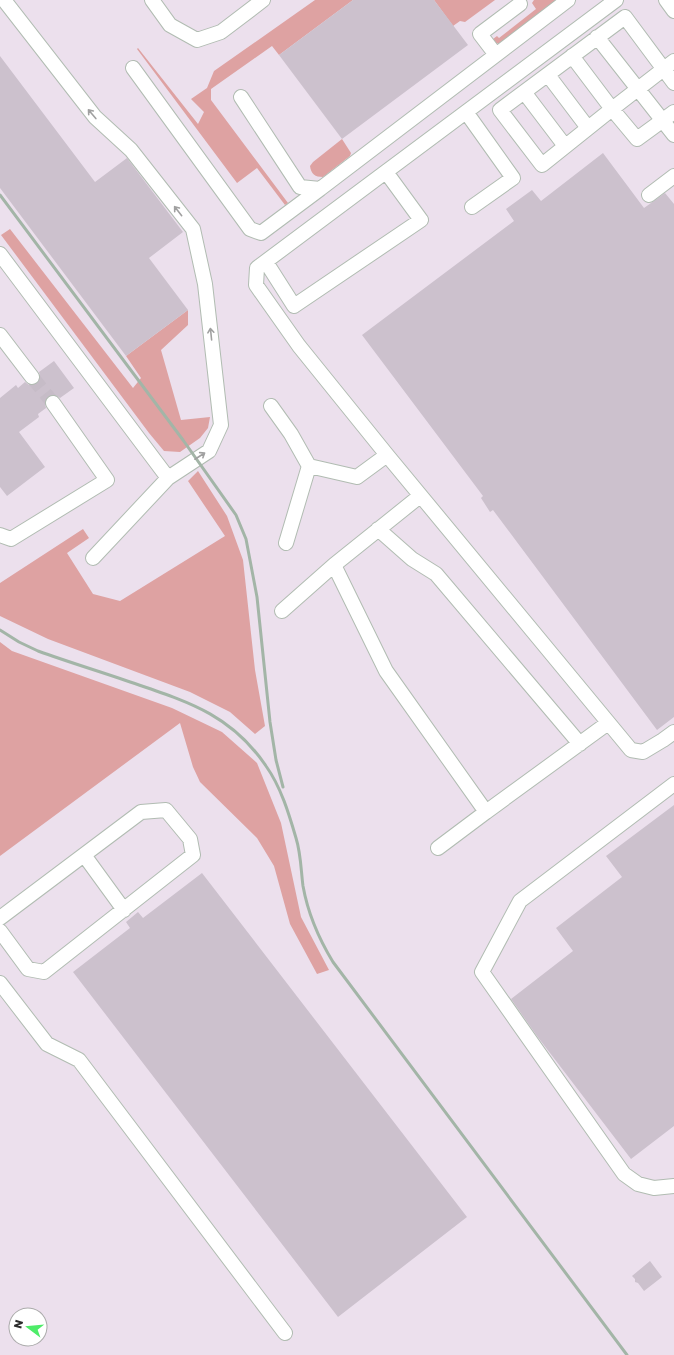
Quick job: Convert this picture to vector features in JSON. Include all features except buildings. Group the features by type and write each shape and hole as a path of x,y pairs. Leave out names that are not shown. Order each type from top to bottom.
{"street":[{"path":"4,0 95,117 131,150 193,229 205,284 221,425 209,450 168,478 93,558"},
{"path":"152,0 170,25 197,40 221,32 263,0"},
{"path":"133,68 250,229 261,233 568,0"},
{"path":"616,0 257,268 256,285 299,346 420,496 631,750 643,752 674,732"},
{"path":"666,0 674,11"},
{"path":"496,55 480,34 520,4"},
{"path":"669,65 542,164 500,110 625,17 669,65 674,83"},
{"path":"597,37 674,135"},
{"path":"572,56 637,139 674,112"},
{"path":"548,75 588,128"},
{"path":"524,92 565,146"},
{"path":"241,97 300,187 320,188"},
{"path":"466,112 513,178 472,207"},
{"path":"266,262 294,306 421,220 386,172"},
{"path":"649,195 674,176"},
{"path":"0,254 168,478"},
{"path":"0,335 32,377"},
{"path":"0,535 11,539 107,480 53,403"},
{"path":"271,406 291,434 309,466 286,543"},
{"path":"309,466 357,477 387,455"},
{"path":"282,611 334,565 420,496"},
{"path":"378,529 412,559 436,574 580,744"},
{"path":"334,565 386,671 486,812"},
{"path":"438,848 608,722"},
{"path":"674,784 520,901 482,972 624,1174 638,1184 654,1188 674,1186"},
{"path":"0,918 141,812 166,810 190,838 192,856 44,972 28,969 0,931"},
{"path":"84,855 124,910"},
{"path":"0,983 47,1044 78,1060 285,1333"}],"shaded area":[{"path":"315,0 353,0 279,55 272,46 211,89 211,100 288,203 285,205 257,168 237,183 137,49 138,48 198,124 204,112 191,99 207,88 214,71"},
{"path":"434,0 495,0 465,22 460,21 453,26"},
{"path":"534,0 559,0 500,44 496,43 493,39 497,36 499,38 536,9 532,3"},
{"path":"342,139 351,153 350,156 323,177 314,174 311,171 310,166 313,162"},
{"path":"10,229 133,388 141,378 126,356 188,310 188,325 161,350 181,420 210,417 208,428 200,438 180,452 164,451 1,235"},
{"path":"198,471 227,516 243,560 255,670 265,726 255,734 230,712 190,692 48,639 0,616 0,583 83,529 89,538 67,553 93,594 120,601 225,536 188,481"},
{"path":"0,642 12,651 172,708 222,732 257,763 281,823 301,917 329,970 317,974 290,924 274,866 257,838 200,782 193,767 180,723 0,856"}],"tunnel":[{"path":"32,377 53,403"}],"railway":[{"path":"0,195 183,440 236,515 246,539 257,597 270,722 276,760 283,787"},
{"path":"0,630 19,642 38,651 177,698 210,714 225,724 240,735 253,749 271,774 284,801 298,844 303,886 311,916 323,944 333,962 627,1355"}]}
